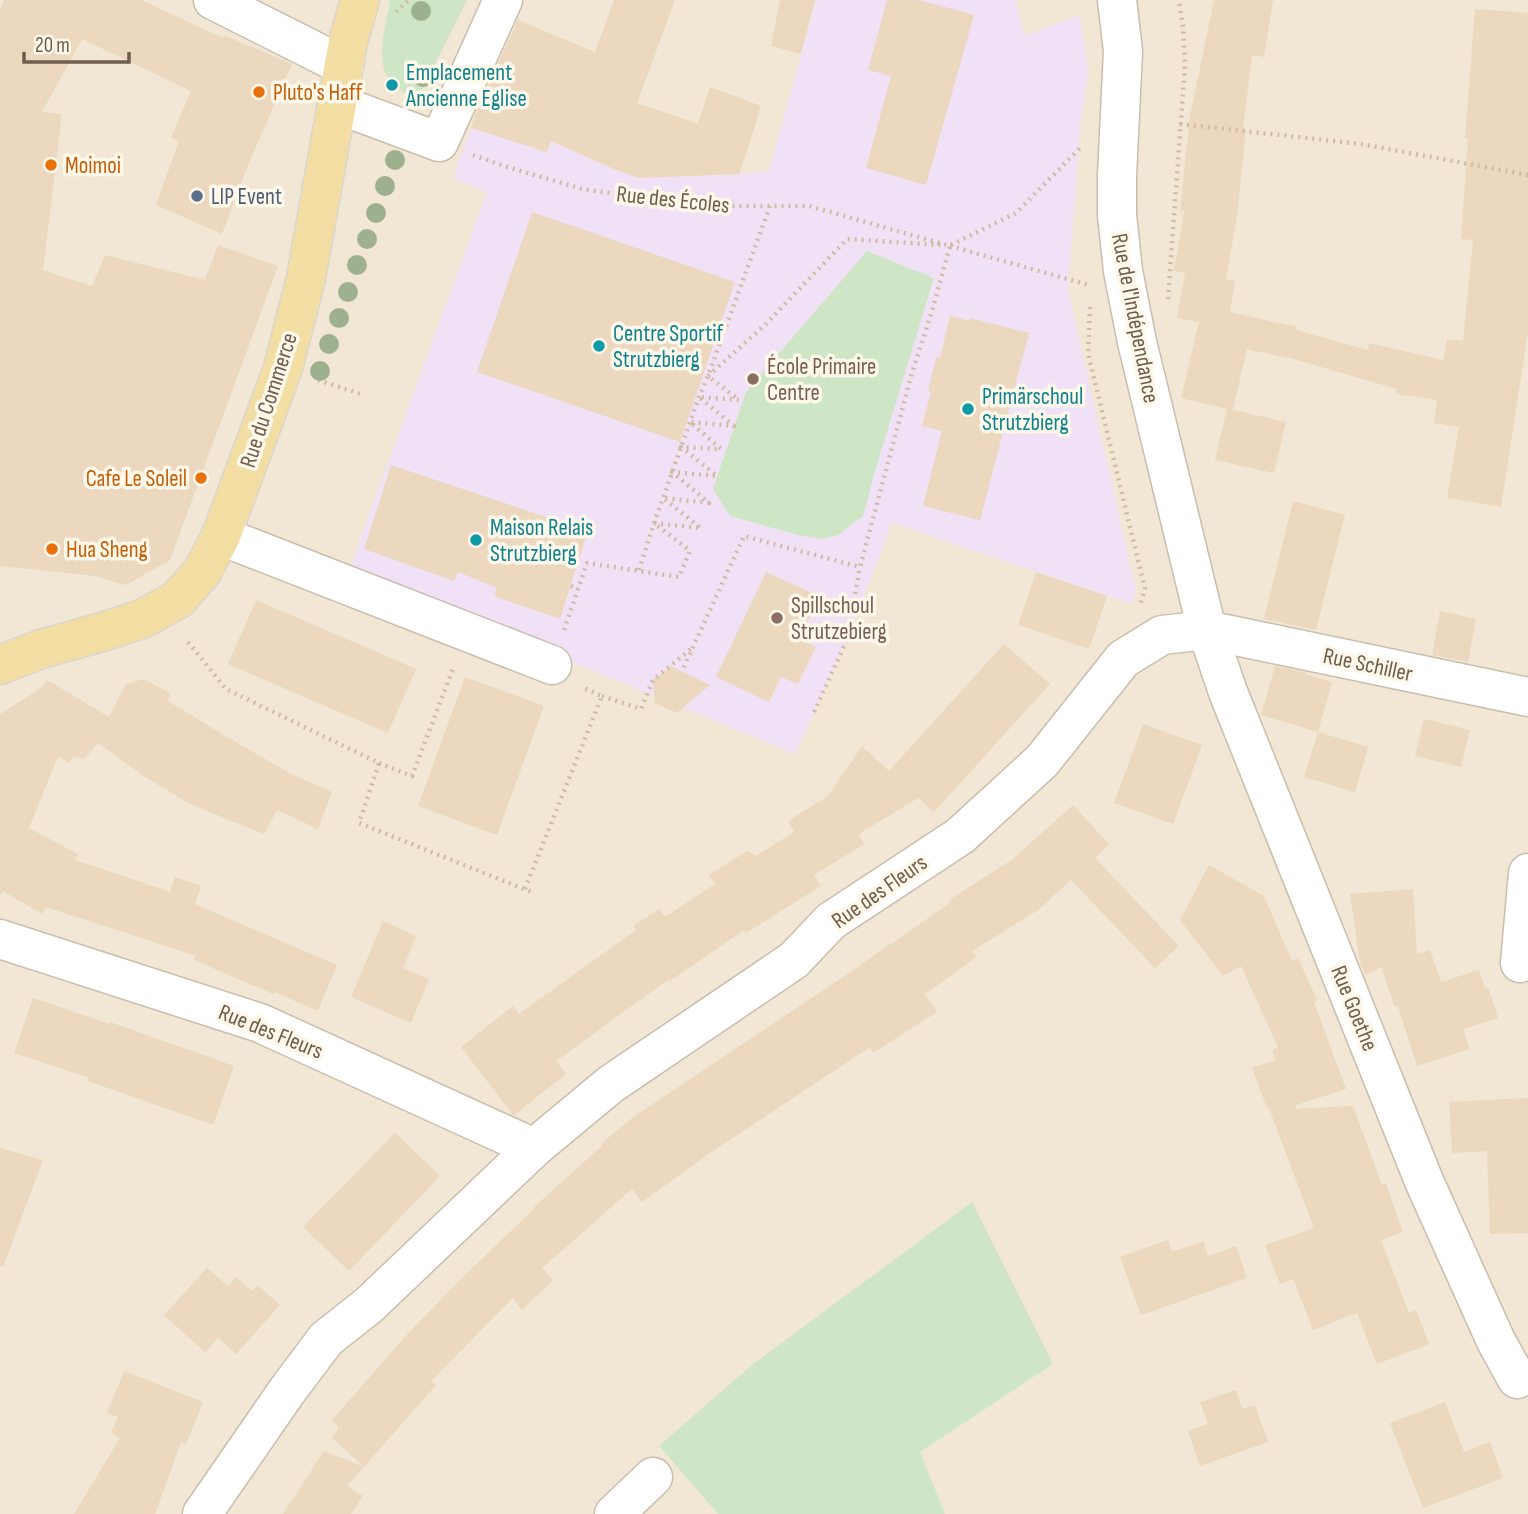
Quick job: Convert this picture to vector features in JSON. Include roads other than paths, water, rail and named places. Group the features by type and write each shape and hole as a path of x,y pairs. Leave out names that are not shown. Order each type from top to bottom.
{"main road":[{"name":"Rue du Commerce","path":"0,665 41,649 142,619 177,600 202,572 221,536 283,368 306,278 348,42 360,0"}],"street":[{"path":"212,0 344,66"},
{"path":"337,104 439,142 503,0"},
{"name":"Rue de l'Indépendance","path":"1116,0 1122,51 1117,215 1123,271 1137,342 1207,630"},
{"path":"221,536 552,665"},
{"name":"Rue Schiller","path":"1207,630 1528,697"},
{"name":"Rue des Fleurs","path":"202,1514 286,1391 326,1339 369,1305 534,1148 611,1084 794,960 831,921 960,836 1042,761 1122,659 1162,635 1207,630"},
{"name":"Rue Goethe","path":"1207,630 1233,705 1424,1181 1496,1341 1517,1379"},
{"path":"1520,963 1528,873"},
{"name":"Rue des Fleurs","path":"0,939 260,1023 534,1148"},
{"path":"614,1514 653,1477"}],"place":[{"name":"Emplacement Ancienne Eglise","path":"392,85"},
{"name":"Pluto's Haff","path":"259,92"},
{"name":"Moimoi","path":"51,165"},
{"name":"LIP Event","path":"197,196"},
{"name":"Centre Sportif Strutzbierg","path":"599,346"},
{"name":"École Primaire Centre","path":"753,379"},
{"name":"Primärschoul Strutzbierg","path":"968,409"},
{"name":"Cafe Le Soleil","path":"201,478"},
{"name":"Maison Relais Strutzbierg","path":"476,540"},
{"name":"Hua Sheng","path":"52,549"},
{"name":"Spillschoul Strutzebierg","path":"777,618"}]}
